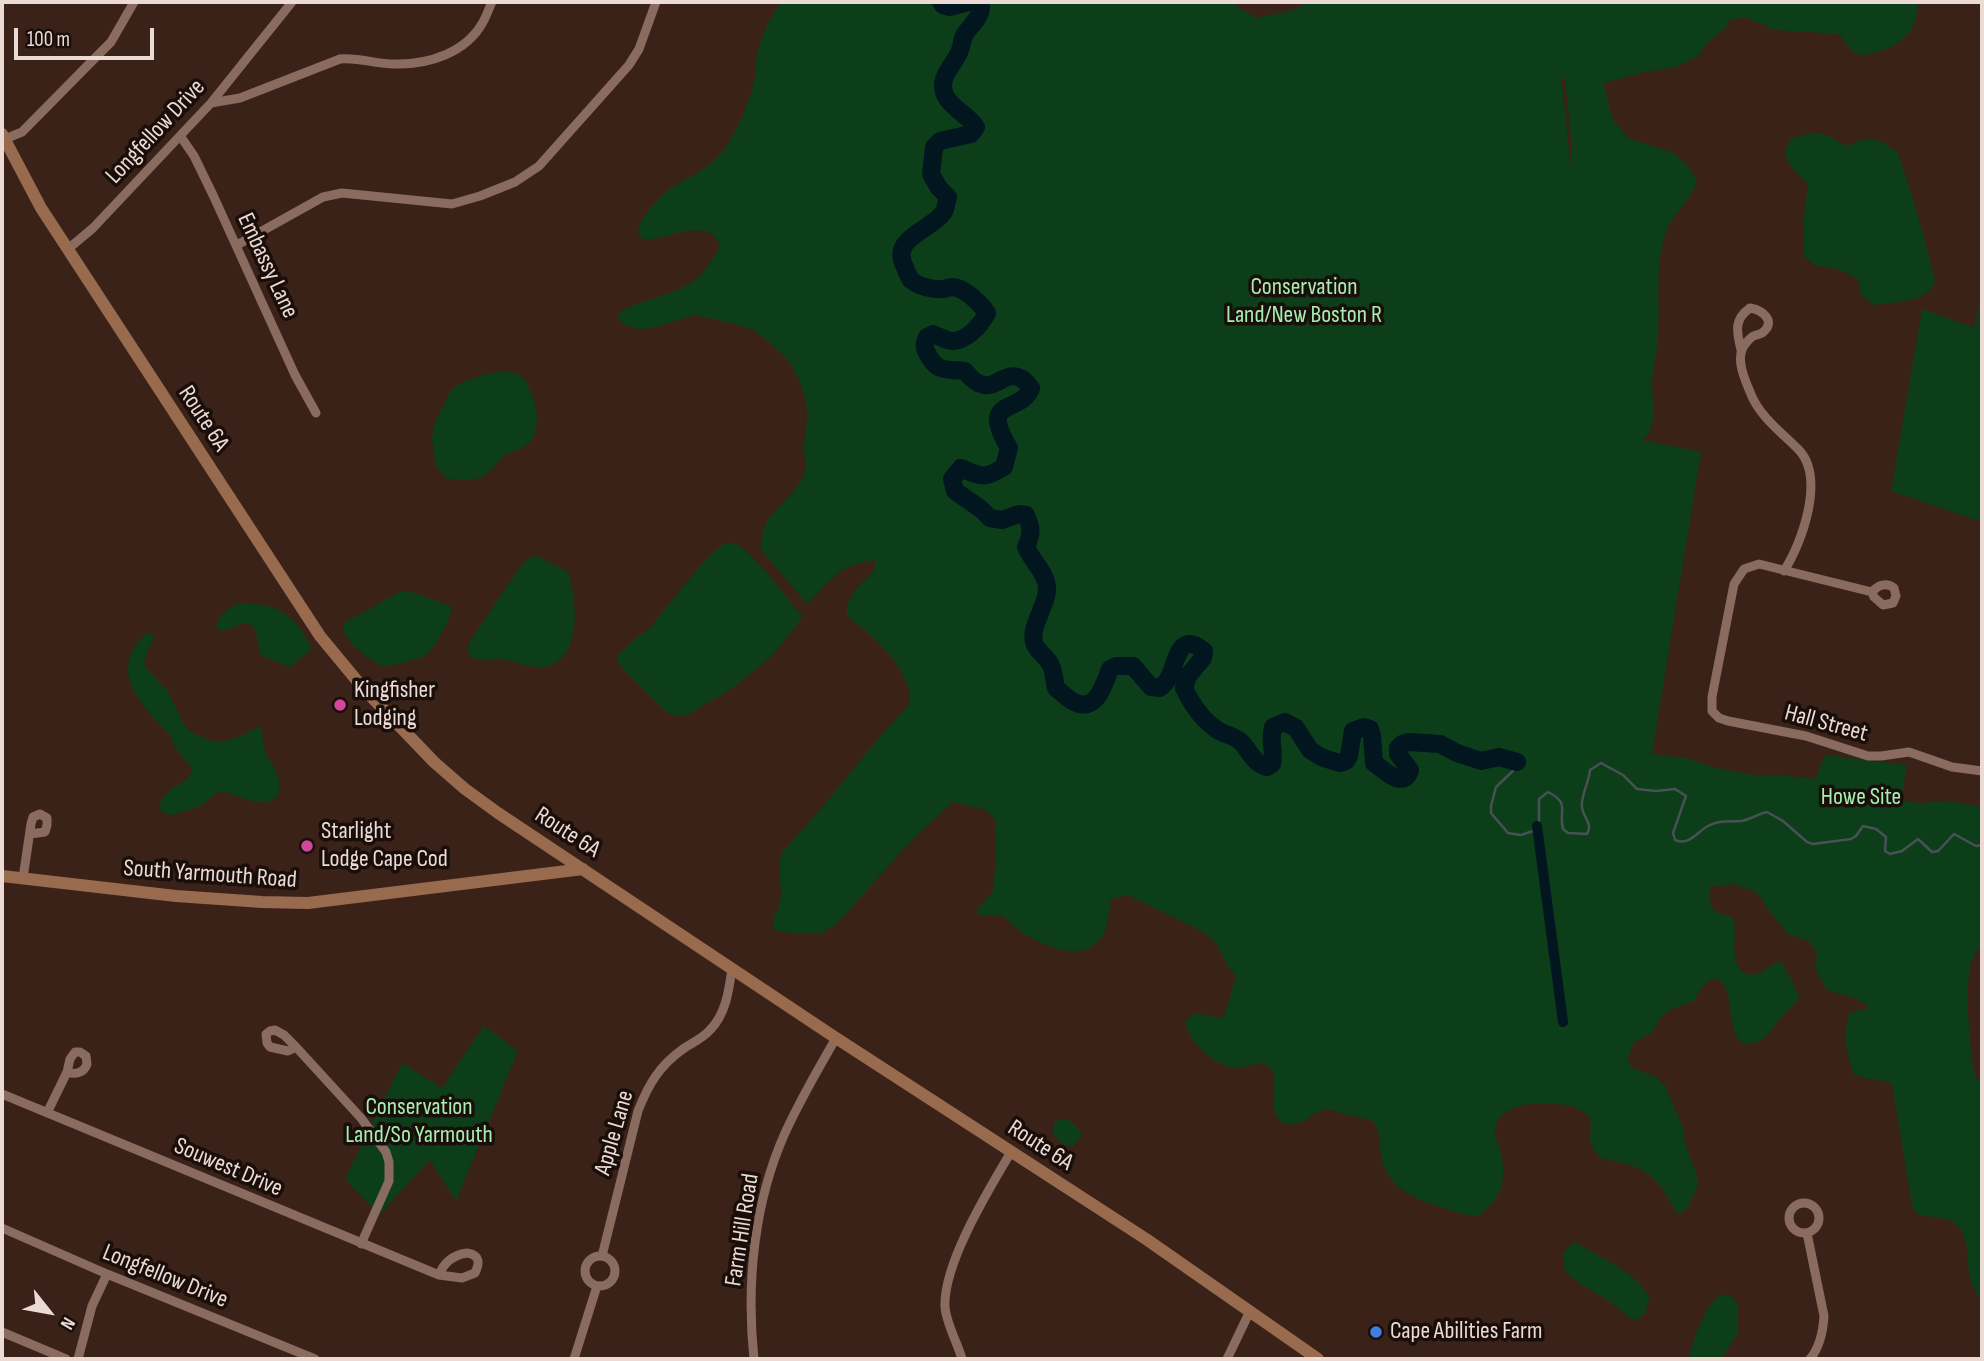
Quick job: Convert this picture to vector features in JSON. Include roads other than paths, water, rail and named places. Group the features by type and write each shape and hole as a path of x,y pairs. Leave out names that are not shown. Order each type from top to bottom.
{"main road":[{"name":"Route 6A","path":"3,136 41,208 287,587 336,657 450,777 498,813 1146,1240 1318,1359"},
{"name":"South Yarmouth Road","path":"2,876 176,896 308,902 583,869"}],"street":[{"path":"3,136 22,132 98,55 110,42 134,2"},
{"name":"Longfellow Drive","path":"68,249 93,228 211,103 292,2"},
{"path":"211,103 240,98 340,59 394,64 433,60 457,49 469,38 483,23 492,2"},
{"path":"237,245 331,195 452,204 515,182 540,166 629,65 639,49 656,2"},
{"name":"Embassy Lane","path":"181,136 194,156 295,375 316,413"},
{"path":"1741,350 1751,337 1768,326 1768,320 1759,310 1751,308 1742,314 1738,321 1741,365 1755,405 1805,458 1811,485 1807,514 1794,556 1784,571 1872,592"},
{"name":"Hall Street","path":"1784,571 1759,564 1744,569 1737,577 1731,596 1712,701 1714,715 1728,721 1806,736 1868,756 1909,752 1952,767 1982,771"},
{"path":"23,878 30,834"},
{"name":"Apple Lane","path":"602,1255 638,1111 646,1092 667,1061 711,1030 718,1020 729,993 732,968"},
{"name":"Farm Hill Road","path":"754,1359 751,1335 752,1270 768,1178 785,1133 836,1038"},
{"path":"296,1047 362,1118 386,1152 389,1181 361,1244"},
{"path":"47,1113 67,1072"},
{"name":"Souwest Drive","path":"2,1094 439,1275"},
{"path":"962,1359 945,1311 945,1294 955,1258 968,1230 1011,1152"},
{"name":"Longfellow Drive","path":"2,1228 315,1359"},
{"path":"1808,1233 1824,1316 1820,1342 1810,1359"},
{"name":"Apple Lane","path":"602,1255 614,1264 615,1273 614,1278 607,1284 597,1286 589,1280 585,1271 592,1258 602,1255"},
{"path":"78,1359 92,1306 107,1274"},
{"name":"Apple Lane","path":"574,1359 597,1286"},
{"path":"1227,1359 1250,1311"},
{"path":"2,1332 66,1359"}],"waterway":[{"path":"941,2 950,7 968,2"},
{"path":"973,2 981,6 980,13 964,36 958,56 943,82 943,89 952,104 976,127 971,134 940,141 934,147 931,174 948,197 945,208 937,219 907,241 901,256 909,277 914,282 934,289 953,287 963,290 987,313 981,323 962,339 951,341 933,334 927,337 925,349 934,364 943,369 965,371 982,385 1015,376 1031,388 1026,396 1000,413 998,420 1001,432 1009,448 1004,467 983,475 961,468 952,479 955,491 990,518 1002,520 1019,514 1026,515 1030,531 1026,547 1044,575 1047,586 1033,639 1051,665 1056,688 1074,702 1088,704 1102,689 1110,669 1116,666 1133,666 1151,687 1160,688 1168,679 1183,646 1195,645 1204,651 1203,658 1188,676 1184,688 1194,706 1213,727 1240,741 1255,759 1267,767 1272,764 1273,759 1273,727 1285,722 1296,728 1310,750 1339,763 1346,761 1349,756 1353,731 1364,727 1370,729 1374,763 1399,779 1407,776 1410,770 1398,754 1398,748 1408,742 1440,744 1481,761 1499,757 1517,762"},
{"path":"1517,762 1515,769 1496,787 1491,806 1491,813 1508,833 1521,835 1533,831 1539,821 1539,799 1548,792 1562,804 1563,829 1568,833 1587,834 1589,824 1582,808 1582,799 1590,770 1601,763 1623,775 1637,789 1675,789 1686,796 1673,833 1675,840 1689,840 1712,824 1744,820 1767,812 1813,844 1851,839 1863,826 1876,829 1886,837 1885,851 1890,854 1902,851 1918,839 1932,852 1938,851 1954,834 1976,846 1982,845"},
{"path":"1537,826 1563,1022"}],"place":[{"name":"Kingfisher Lodging","path":"340,705"},
{"name":"Starlight Lodge Cape Cod","path":"307,846"},
{"name":"Cape Abilities Farm","path":"1376,1332"}],"park label":[{"name":"Conservation Land/New Boston R","path":"1304,302"},
{"name":"Howe Site","path":"1861,798"},
{"name":"Conservation Land/So Yarmouth","path":"419,1122"}]}
